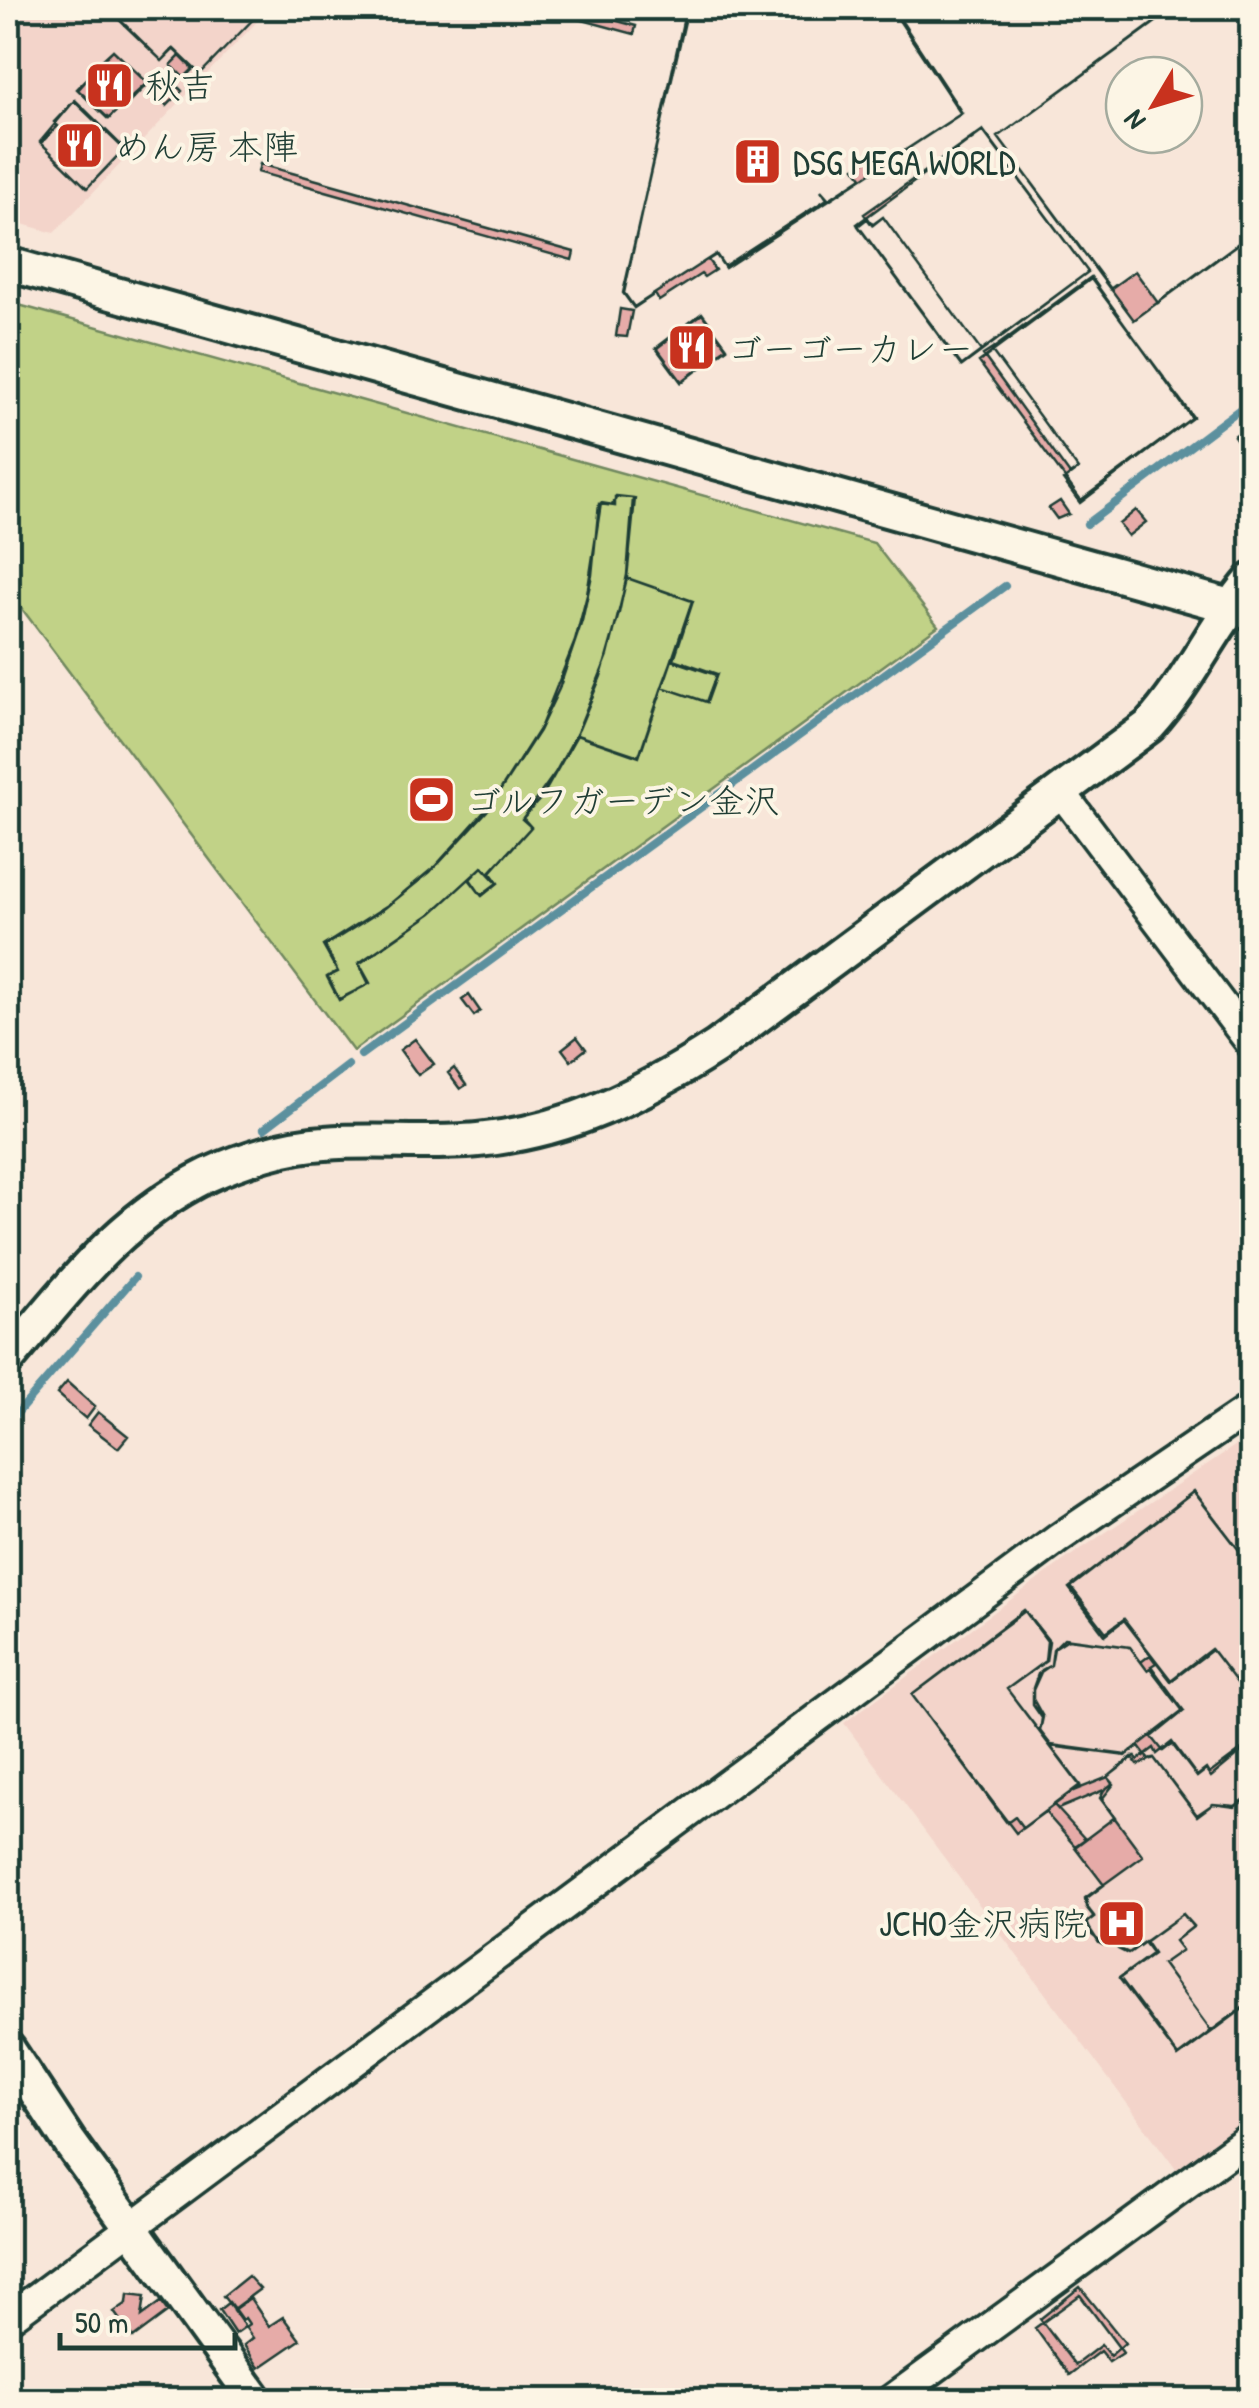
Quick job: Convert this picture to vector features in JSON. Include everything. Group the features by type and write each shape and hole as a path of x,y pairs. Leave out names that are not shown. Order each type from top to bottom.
{"street":[{"path":"8,264 1241,609"},
{"path":"8,1358 110,1241 182,1189 228,1168 324,1142 492,1138 556,1126 590,1116 635,1095 716,1047 1130,742 1173,700 1241,609 1252,580"},
{"path":"1061,792 1252,1045"},
{"path":"8,2319 1059,1538 1252,1406"},
{"path":"8,2048 70,2143 256,2400"},
{"path":"891,2400 1252,2136"}],"shaded area":[{"path":"8,8 270,8 54,233 8,220"},
{"name":"JCHO金沢病院","path":"1251,1435 1251,2124 1181,2176 844,1723 1066,1559"}],"green space":[{"name":"ゴルフガーデン金沢","path":"8,302 874,543 938,626 353,1051 8,590"}],"building":[{"path":"120,8 264,8 200,74 174,49 162,61 114,15"},
{"path":"121,8 264,8 200,74 173,49 162,61 114,14"},
{"path":"538,8 569,8 636,26 634,34"},
{"name":"DSG MEGA WORLD","path":"686,8 893,8 962,113 878,168 871,157 855,167 862,177 829,199 821,190 827,199 724,266 716,254 634,307 624,293"},
{"name":"DSG MEGA WORLD","path":"688,8 891,8 961,114 725,268 716,255 708,260 715,270 704,277 701,274 659,301 655,294 634,308 623,293"},
{"path":"1174,8 1252,8 1252,234 1158,303 1135,271 1110,289 998,137 1104,59 1104,155 1204,155 1204,55 1110,55"},
{"path":"1175,8 1252,8 1252,233 1134,320 998,137 1104,60 1104,155 1204,155 1204,55 1111,55"},
{"path":"113,50 148,83 109,119 77,89"},
{"path":"113,50 147,83 108,119 78,90"},
{"path":"113,50 147,83 108,119 78,90"},
{"path":"180,56 193,69 184,78 171,65"},
{"path":"177,86 182,91 167,106 162,100"},
{"path":"75,100 125,149 87,188 40,142"},
{"path":"74,101 124,149 87,188 41,143"},
{"path":"983,130 1088,272 981,351 883,217 872,225 864,214"},
{"path":"983,131 1088,272 962,366 857,224"},
{"path":"260,164 574,252 572,260 258,172"},
{"path":"883,217 981,351 961,366 858,226 868,218 873,225"},
{"path":"1091,277 1192,418 1080,503 1063,480 1078,469 991,350"},
{"path":"1091,279 1193,417 1081,500 979,362"},
{"path":"620,309 632,311 627,337 616,336"},
{"path":"702,313 727,347 681,382 656,348"},
{"path":"702,313 727,347 681,382 656,348"},
{"path":"702,314 727,348 682,382 657,348"},
{"path":"991,350 1078,469 1070,475 983,355"},
{"path":"1252,423 1252,460 1234,436"},
{"path":"616,496 635,498 627,578 693,601 674,659 717,674 707,702 662,687 639,756 577,735 542,797 523,818 531,827 490,872 498,883 482,896 469,879 432,913 359,963 370,983 339,1000 327,977 337,971 323,946 394,901 430,872 492,803 541,726 575,641 587,595 601,503 613,505"},
{"path":"615,497 633,498 627,575 619,613 601,676 579,729 555,773 522,819 531,827 490,873 482,867 432,913 359,964 369,984 339,999 328,977 338,972 325,946 385,908 439,863 487,811 539,731 559,689 582,621 592,575 599,504 615,506"},
{"path":"1060,501 1069,514 1057,519 1049,508"},
{"path":"1136,510 1146,522 1128,536 1119,524"},
{"path":"627,578 692,601 639,757 576,735 608,655"},
{"path":"672,660 716,675 706,702 662,687"},
{"path":"482,867 497,883 481,895 470,879"},
{"path":"469,995 480,1011 474,1016 462,1000"},
{"path":"577,1037 586,1049 571,1061 562,1049"},
{"path":"415,1039 434,1064 418,1075 400,1050"},
{"path":"454,1068 466,1085 460,1089 448,1073"},
{"path":"67,1382 95,1407 86,1419 57,1394"},
{"path":"98,1412 128,1436 118,1448 88,1425"},
{"path":"1194,1491 1252,1567 1252,1588 1242,1596 1252,1608 1252,1680 1241,1688 1212,1650 1171,1681 1124,1620 1105,1635 1069,1588"},
{"path":"1194,1492 1252,1567 1252,1588 1242,1596 1252,1609 1252,1679 1241,1688 1211,1649 1171,1680 1124,1619 1106,1632 1071,1587"},
{"path":"1024,1610 1047,1641 1045,1661 1007,1689 1080,1785 1016,1833 912,1695"},
{"path":"1025,1611 1049,1641 1046,1661 1007,1689 1080,1786 1023,1828 1015,1817 1007,1823 912,1695"},
{"path":"1064,1638 1130,1647 1141,1662 1150,1655 1156,1663 1151,1666 1184,1711 1152,1737 1163,1751 1172,1744 1197,1777 1206,1770 1211,1777 1252,1743 1252,1804 1247,1798 1235,1806 1213,1804 1197,1815 1154,1758 1149,1759 1139,1746 1126,1756 1050,1746 1040,1732 1042,1718 1033,1705 1033,1688 1038,1674 1051,1665 1053,1649"},
{"path":"1068,1639 1130,1647 1183,1711 1126,1755 1051,1745 1040,1731 1043,1717 1033,1699 1033,1690 1042,1670 1051,1665 1054,1648"},
{"path":"1172,1742 1197,1776 1206,1769 1209,1774 1252,1742 1252,2002 1178,2057 1119,1978 1153,1953 1145,1941 1129,1953 1111,1938 1103,1944 1092,1935 1087,1922 1094,1916 1087,1907 1087,1898 1104,1885 1075,1847 1115,1817 1102,1799 1114,1784 1108,1777 1135,1756 1138,1760 1154,1748 1157,1754"},
{"path":"1132,1757 1138,1765 1154,1758 1197,1816 1213,1804 1235,1807 1247,1798 1252,1804 1252,2001 1211,2031 1162,1964 1182,1950 1175,1941 1194,1926 1183,1914 1128,1954 1111,1940 1099,1943 1086,1923 1094,1917 1085,1898 1143,1856 1100,1798 1112,1784 1108,1777"},
{"path":"1108,1777 1112,1784 1104,1790 1058,1809 1054,1805 1073,1791"},
{"path":"1054,1805 1085,1839 1075,1846 1045,1812"},
{"path":"1183,1914 1193,1927 1175,1941 1182,1950 1162,1964 1211,2031 1178,2056 1120,1978 1153,1954 1144,1942"},
{"path":"248,2276 260,2289 233,2309 223,2296"},
{"path":"1080,2287 1125,2343 1110,2356 1101,2345 1075,2365 1040,2319"},
{"path":"128,2294 145,2296 142,2316 161,2302 168,2312 133,2338 114,2312 127,2303"},
{"path":"1080,2295 1123,2353 1109,2362 1100,2351 1069,2375 1035,2328"},
{"path":"250,2298 269,2326 283,2317 300,2340 259,2368 244,2345 253,2338 233,2310"},
{"path":"229,2302 249,2324 235,2334 219,2310"}],"waterway":[{"path":"1087,524 1252,400"},
{"path":"361,1055 1005,586"},
{"path":"264,1129 348,1065"},
{"path":"8,1424 135,1277"}],"place":[{"name":"秋吉","path":"110,85"},
{"name":"めん房 本陣","path":"80,146"},
{"name":"DSG MEGA WORLD","path":"758,162"},
{"name":"ゴーゴーカレー","path":"692,348"},
{"name":"ゴルフガーデン金沢","path":"431,800"},
{"name":"JCHO金沢病院","path":"1122,1923"}]}
